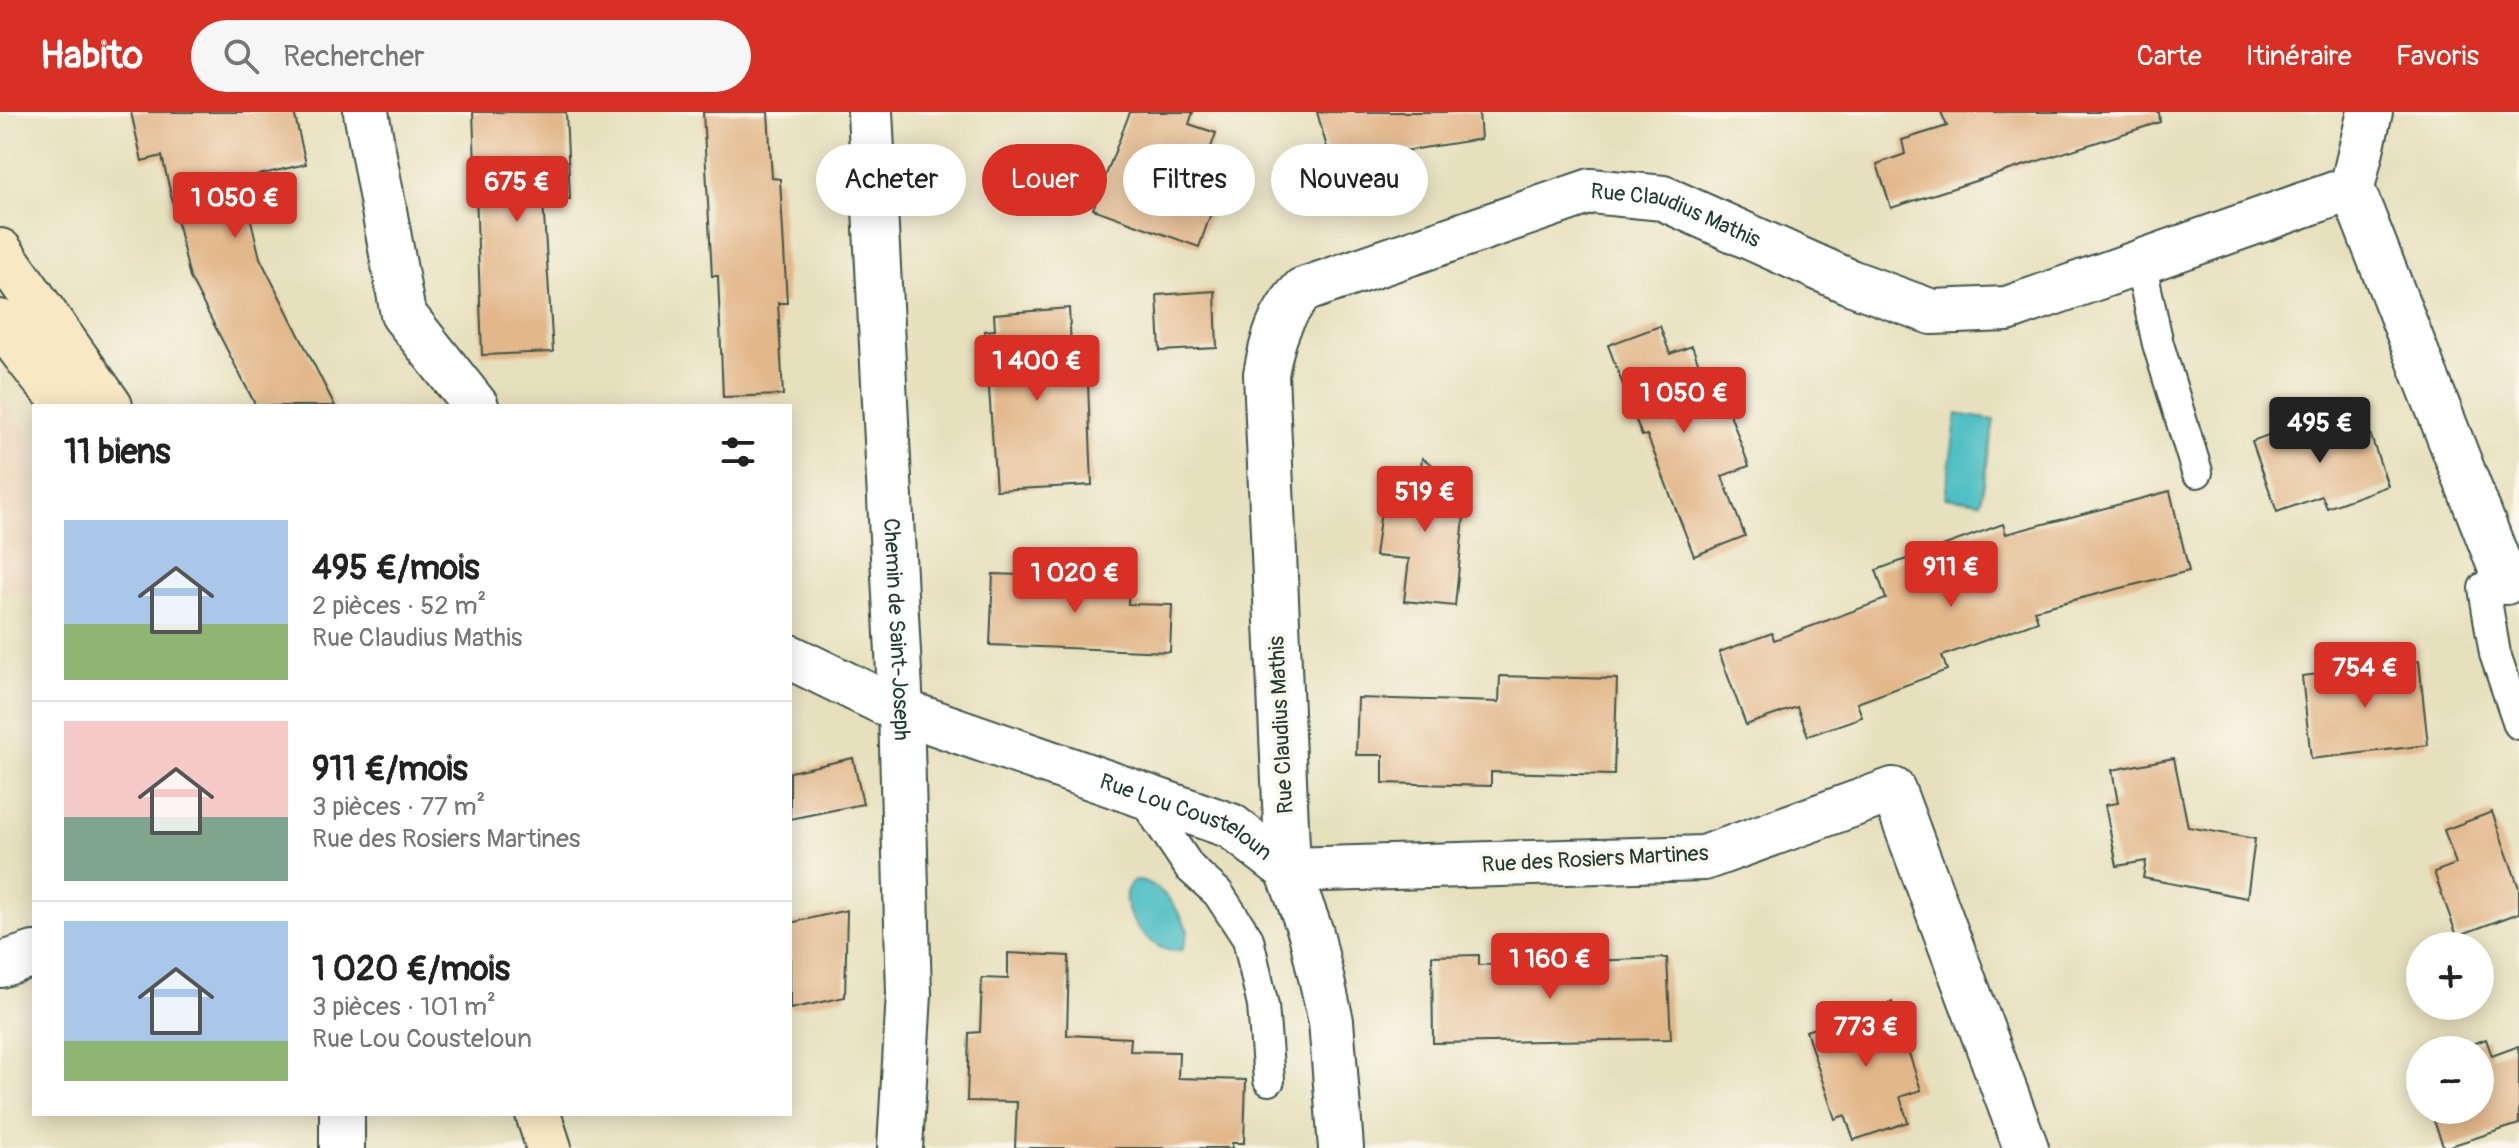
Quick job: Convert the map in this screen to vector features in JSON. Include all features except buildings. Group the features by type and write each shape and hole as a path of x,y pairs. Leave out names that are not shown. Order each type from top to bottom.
{"street":[{"path":"366,112 403,314 474,404"},
{"name":"Chemin de Saint-Joseph","path":"870,112 901,711 909,994 900,1148"},
{"path":"2370,112 2352,188 2506,582"},
{"name":"Rue Claudius Mathis","path":"1288,870 1266,374 1271,343 1286,308 1303,290 1591,191 1663,198 1850,282 1932,312 2007,309 2352,188"},
{"path":"0,251 109,404"},
{"path":"0,322 67,404"},
{"name":"Rue Lou Cousteloun","path":"792,658 901,711 1231,826 1288,870 1311,933 1331,1021 1341,1148"},
{"name":"Rue des Rosiers Martines","path":"1288,870 1704,858 1893,790 2026,1148"},
{"path":"0,965 32,955"},
{"path":"342,1116 342,1148"},
{"path":"539,1116 549,1148"}],"lane":[{"path":"2140,262 2158,344 2197,472"},
{"path":"2506,582 2484,588 2495,654 2519,724"},
{"path":"1141,795 1190,868 1218,893 1248,939 1263,1006 1269,1080"}],"shaded area":[{"path":"0,396 32,438 32,591 0,593"}],"water":[{"path":"1957,414 1994,420 1981,502 1945,497"},
{"path":"1135,880 1152,885 1174,906 1188,931 1183,949 1172,951 1159,947 1137,927 1126,901 1127,889"}]}
